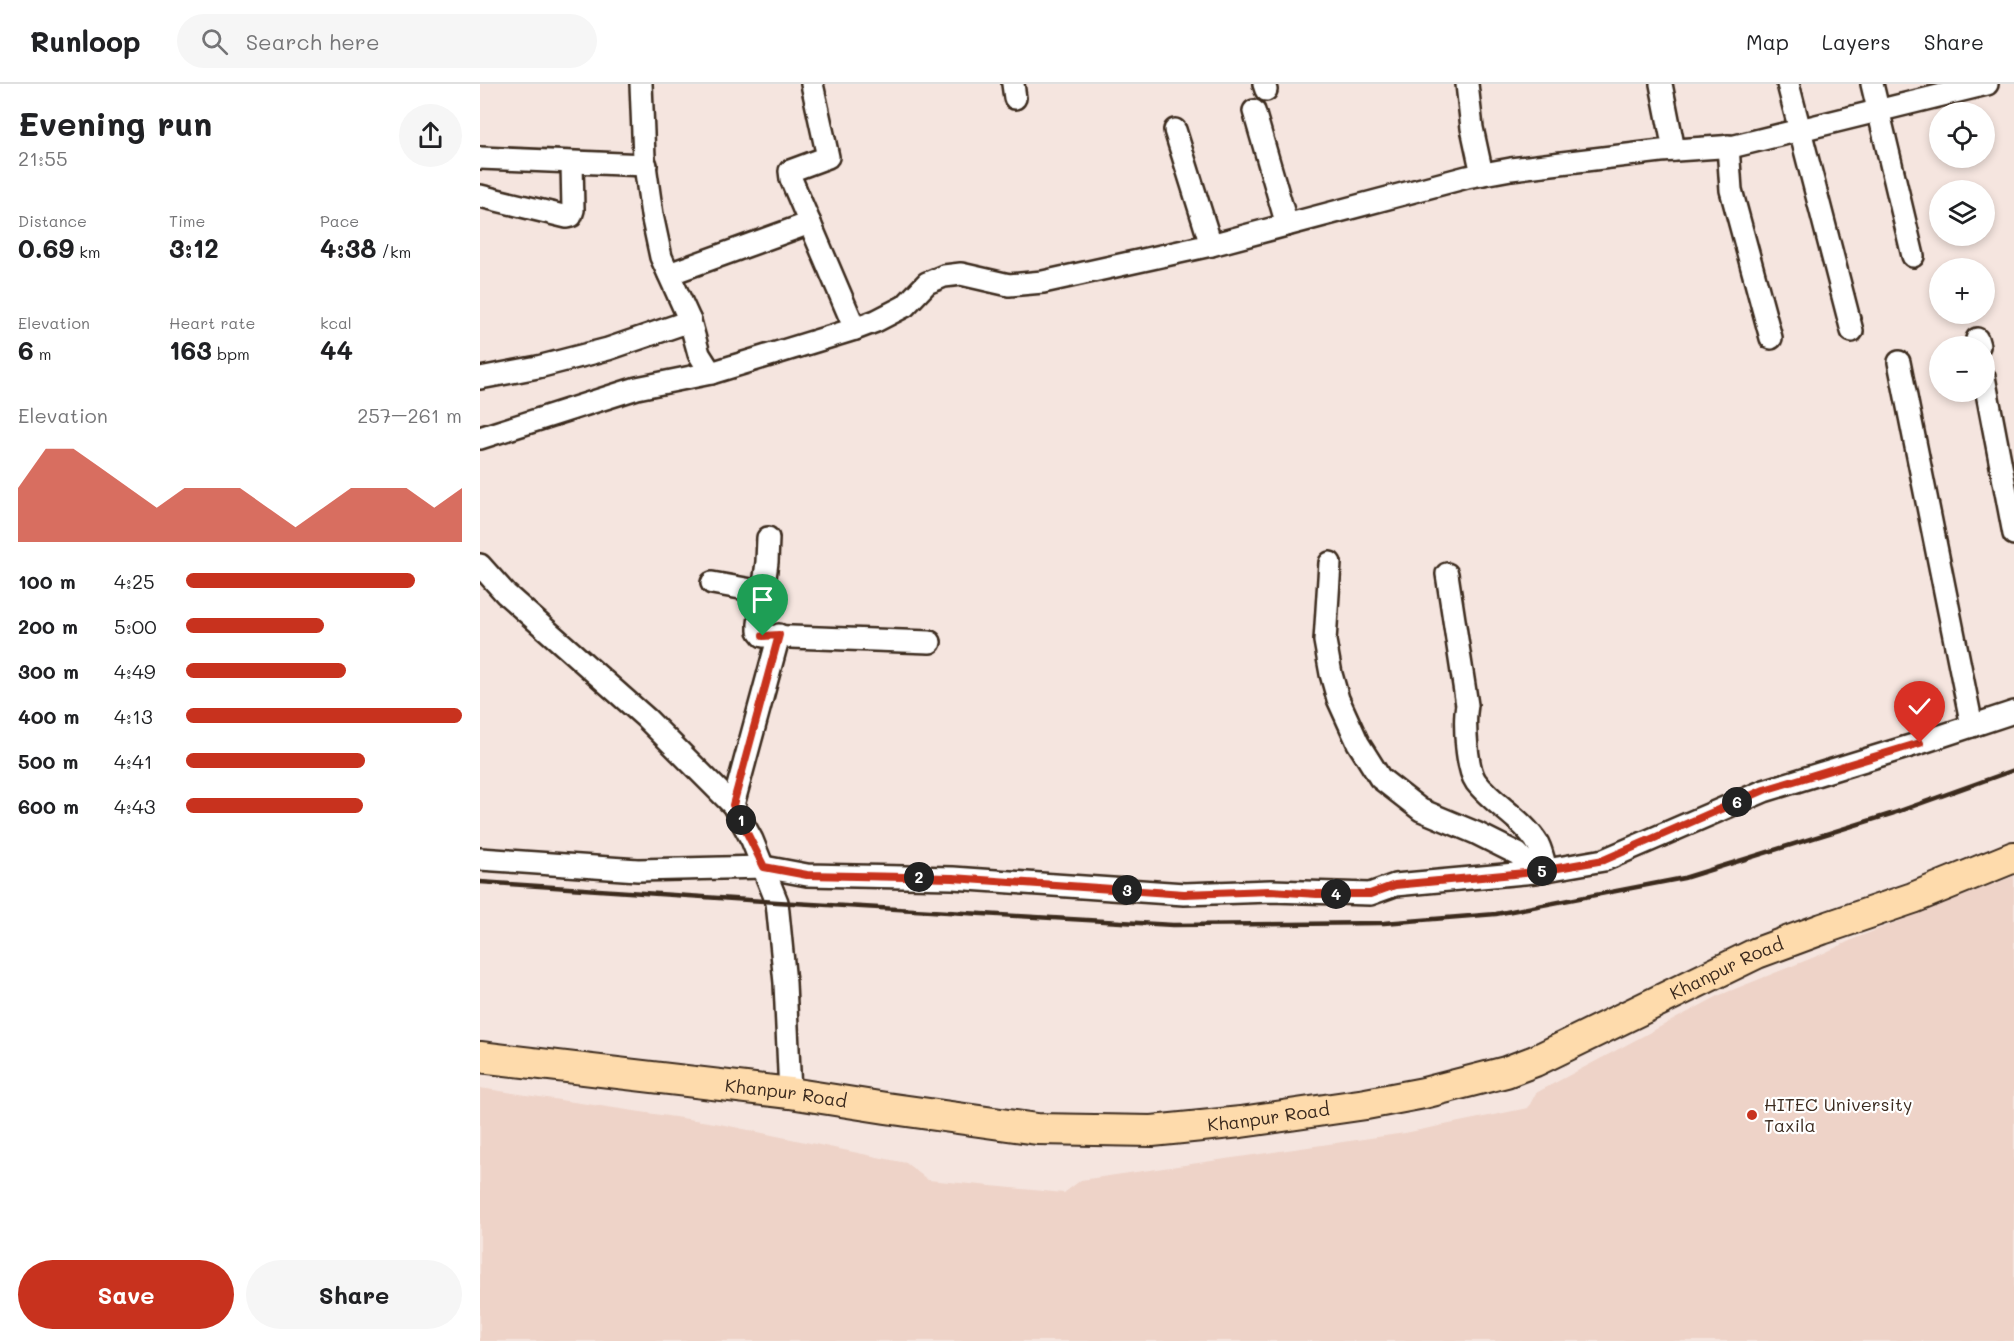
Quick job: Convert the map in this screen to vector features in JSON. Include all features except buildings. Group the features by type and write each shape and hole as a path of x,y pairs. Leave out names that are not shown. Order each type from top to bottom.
{"highway":[{"name":"Khanpur Road","path":"480,1057 790,1093 1037,1129 1152,1131 1305,1114 1412,1095 1506,1072 1536,1061 1757,953 1822,928 1913,898 2014,857"}],"street":[{"path":"641,84 646,165 652,215 661,256 690,321 699,354 711,373"},
{"path":"812,84 828,157 790,171 791,179 855,329"},
{"path":"1467,84 1472,128 1482,174"},
{"path":"1661,84 1674,150"},
{"path":"1788,84 1852,331"},
{"path":"1872,84 1913,256"},
{"path":"480,438 637,388 711,373 855,329 905,306 927,283 944,276 961,274 1009,285 1043,282 1211,245 1482,174 1753,142 1878,111 1954,88 1987,84"},
{"path":"1254,111 1287,225"},
{"path":"1175,130 1211,245"},
{"path":"1728,146 1731,190 1771,338"},
{"path":"480,158 646,165"},
{"path":"480,196 567,217 572,216 572,163"},
{"path":"669,274 810,223"},
{"path":"480,378 538,367 608,349 690,321"},
{"path":"1899,362 1972,726"},
{"path":"1989,402 2014,534"},
{"path":"768,538 759,624 760,634 763,636 930,642"},
{"path":"1330,563 1325,641 1331,674 1338,699 1358,743 1380,778 1421,810 1518,854 1541,871"},
{"path":"480,565 507,594 646,718 733,805 764,867 777,902 785,983 790,1093"},
{"path":"1447,574 1467,705 1465,719 1468,753 1474,779 1491,798 1531,834 1539,846 1541,871"},
{"path":"712,583 763,592"},
{"path":"733,805 779,635"},
{"path":"480,859 638,870 764,867 807,875 953,878 1184,894 1271,891 1370,894 1395,885 1541,871 1604,860 1764,790 2014,712"}],"shaded area":[{"name":"HITEC University Taxila","path":"2014,876 2014,1341 480,1341 480,1088 715,1123 906,1163 928,1180 1064,1193 1081,1180 1405,1133 1528,1108 1536,1093 1720,995 1856,938"}],"railway":[{"path":"480,882 1173,925 1384,923 1496,914 1684,878 1894,813 2014,770"}],"place":[{"name":"HITEC University Taxila","path":"1752,1115"}],"route":[{"path":"763,636 779,635 733,805 764,867 807,875 953,878 1184,894 1271,891 1370,894 1395,885 1535,872 1604,860 1764,790 1920,743"}]}
